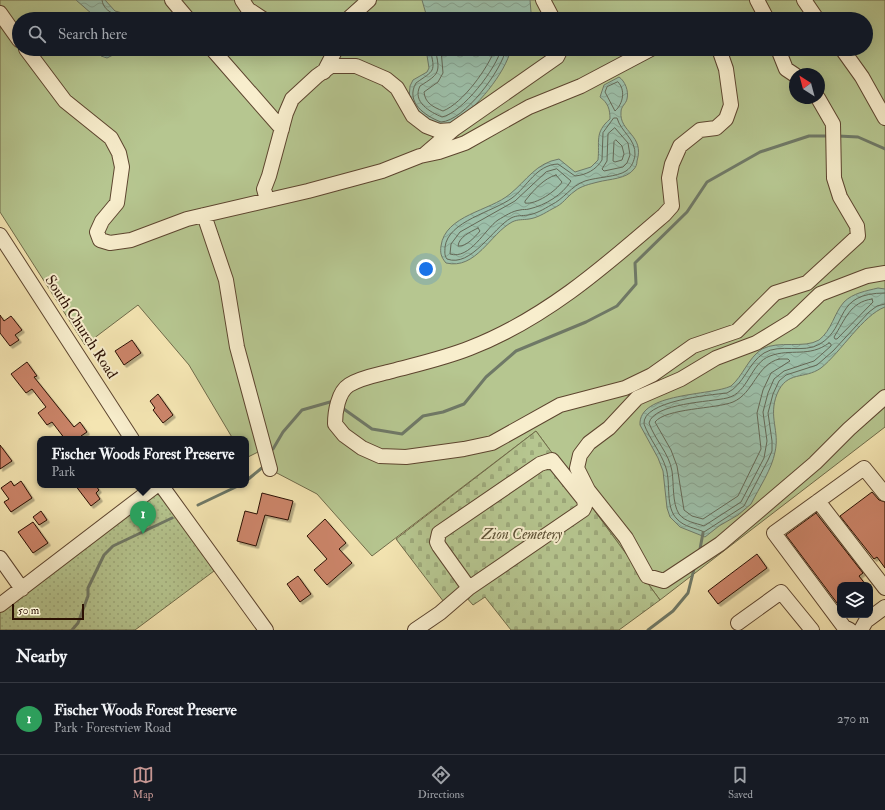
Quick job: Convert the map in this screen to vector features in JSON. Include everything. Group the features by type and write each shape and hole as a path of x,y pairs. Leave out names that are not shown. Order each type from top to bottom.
{"street":[{"path":"172,0 182,12"},
{"path":"242,0 248,9 253,12"},
{"path":"356,12 369,0"},
{"path":"543,0 549,12"},
{"path":"757,0 763,12"},
{"path":"804,0 812,12"},
{"path":"0,13 12,30"},
{"path":"31,56 65,101 111,138 119,154 122,167 117,202 96,232 100,240 110,243 131,240 204,215 348,181 465,143 529,107 581,86 638,56"},
{"path":"218,56 282,129"},
{"path":"324,72 332,56"},
{"path":"423,156 453,130 525,81 558,56"},
{"path":"721,56 726,69 731,105 726,119 716,128 700,130 680,146 672,164 669,178 672,206 664,215 607,264 556,303 506,331 470,348 433,360 365,378 347,386 338,406 334,424 344,435 362,448 380,456 406,457 464,449 492,443 560,405 626,388 652,375 693,346 737,331 775,293 807,283 858,236 857,226 840,197 834,178 833,124 822,104"},
{"path":"781,56 786,69 789,71"},
{"path":"847,56 862,77 885,118"},
{"path":"267,200 264,189 292,99 332,66 356,66 386,79 397,88 413,116 426,126 439,131 453,130"},
{"path":"204,215 226,280 237,347 270,469"},
{"name":"South Church Road","path":"0,235 130,436"},
{"path":"885,273 868,276 820,294 792,321 756,342 716,358 681,379 638,398 609,428 589,442 580,455 577,468 588,490 626,538 647,576 664,581 720,544 815,463 850,428 885,397"},
{"path":"415,630 440,613 469,588 583,510 585,506 584,500 552,460 540,464 439,533 437,542 439,546 469,588"},
{"path":"850,630 844,626 774,533 864,468 885,494"},
{"path":"0,605 152,488"},
{"path":"163,488 266,630"},
{"path":"818,501 885,588"},
{"path":"0,558 22,589"},
{"path":"738,623 781,592 812,630"},
{"path":"861,630 866,621 885,607"}],"green space":[{"path":"0,0 885,0 885,427 660,600 536,431 372,556 317,494 275,472 268,447 249,456 249,436 231,436 189,365 138,305 85,345 0,212"},
{"name":"Zion Cemetery","path":"536,431 660,600 619,630 511,630 485,597 473,605 466,597 450,610 396,539"},
{"path":"157,494 163,497 214,571 135,630 0,630 0,609 151,495"}],"water":[{"path":"76,0 105,0 115,11 119,12 90,12"},
{"path":"422,0 530,0 531,12 425,12"},
{"path":"427,56 509,56 503,69 489,90 472,108 455,122 440,126 418,114 409,99 410,86 413,80 427,72 429,68"},
{"path":"619,77 625,84 627,90 626,101 621,110 621,119 638,145 639,152 637,164 634,169 622,177 586,185 572,194 560,205 541,215 512,222 504,227 482,250 466,261 457,264 446,263 441,255 441,246 444,236 459,220 501,200 544,164 559,159 575,172 591,167 598,160 600,133 610,119 608,106 600,97 604,85"},
{"path":"878,288 885,289 885,307 877,311 860,326 821,368 815,372 791,378 781,386 777,394 774,410 776,437 775,452 768,472 751,504 738,515 719,526 705,537 680,527 670,517 667,508 663,471 658,458 640,425 643,414 651,406 663,401 731,386 753,357 762,349 769,346 806,344 819,340 827,331 844,302 856,294"}],"building":[{"path":"0,315 4,321 11,316 22,330 15,335 19,340 10,346 0,333"},
{"path":"132,340 141,353 124,365 115,351"},
{"path":"27,362 37,376 34,377 74,427 80,422 87,432 81,436 63,436 52,422 47,425 38,413 46,407 32,389 26,393 11,374"},
{"path":"158,394 173,415 163,423 153,410 155,408 150,401"},
{"path":"0,445 12,461 0,469"},
{"path":"11,481 14,486 21,481 32,498 11,512 4,502 9,499 1,488"},
{"path":"77,488 97,488 99,490 96,493 100,499 91,506"},
{"path":"872,492 879,500 885,502 885,568 877,557 874,559 840,516"},
{"path":"262,493 293,501 288,520 265,515 256,546 237,541 245,511 257,514"},
{"path":"41,511 47,520 39,525 33,517"},
{"path":"816,513 863,573 859,576 864,582 837,582 837,603 786,535"},
{"path":"325,519 346,543 339,549 352,563 327,585 314,570 327,559 307,536"},
{"path":"33,522 48,543 33,553 18,532"},
{"path":"757,554 767,568 718,604 708,591"},
{"path":"298,576 311,594 300,602 287,584"}],"waterway":[{"path":"341,407 372,429 402,434 423,416 443,412 464,404 486,377 516,351 586,322 617,306 636,284 635,263 687,212 707,182 760,152 809,136 830,136"},
{"path":"838,136 858,137 885,149"},
{"path":"273,449 283,432 302,410 330,402 334,404"},
{"path":"249,479 263,467"},
{"path":"198,505 234,488"},
{"path":"72,630 78,623 88,596 88,588 104,555 113,546 172,518"},
{"path":"700,549 703,533"},
{"path":"648,630 673,611 688,593 694,569"}],"place":[{"name":"Fischer Woods Forest Preserve","path":"143,534"}]}
